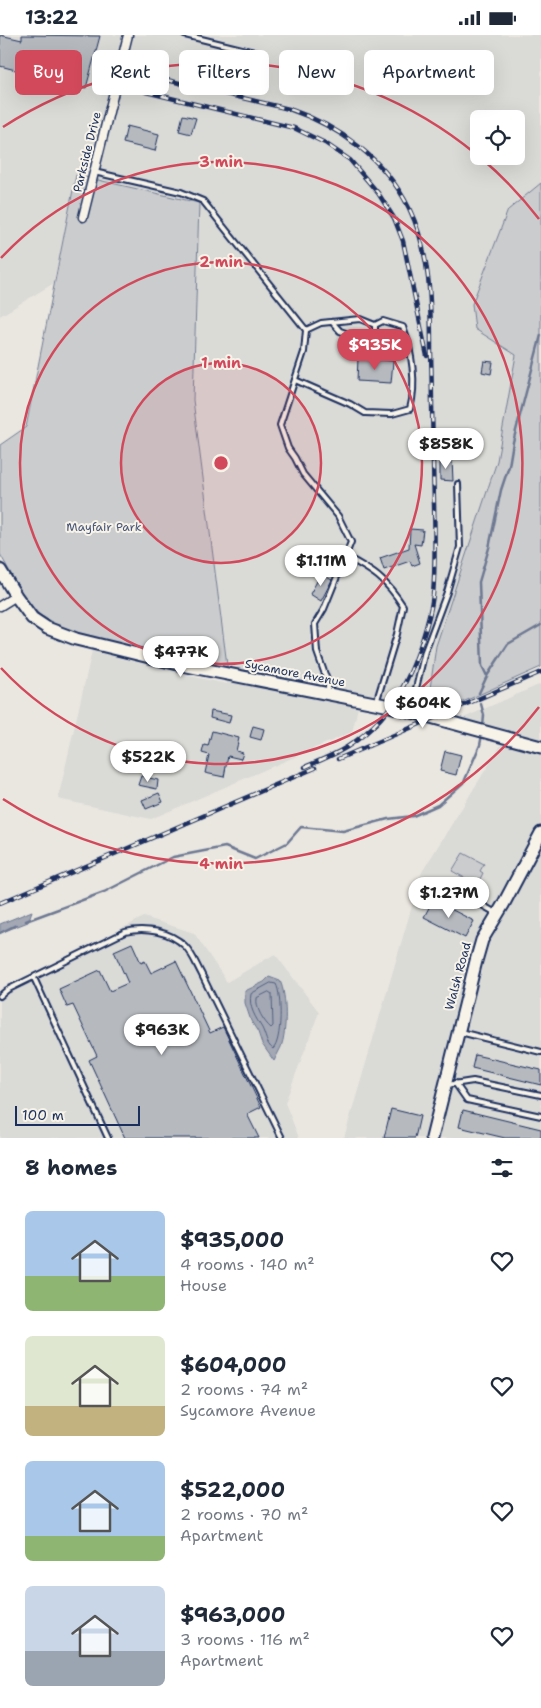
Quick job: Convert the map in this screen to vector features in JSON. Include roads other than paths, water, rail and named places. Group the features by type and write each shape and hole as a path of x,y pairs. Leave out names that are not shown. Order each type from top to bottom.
{"street":[{"name":"Parkside Drive","path":"83,217 128,35"},
{"name":"Sycamore Avenue","path":"0,570 32,618 47,628 76,639 182,665 376,704 541,747"},
{"path":"0,606 16,596"},
{"name":"Walsh Road","path":"432,1138 450,1084 458,1031 482,940 541,833"}],"lane":[{"path":"185,35 246,50"},
{"path":"94,172 181,193 203,201 306,330 304,352 280,425 288,448 296,458 303,474 338,516 351,542 324,609 315,625 317,652 328,683 328,694"},
{"path":"296,380 350,404 365,413 392,414 410,409 414,394 410,345 403,327 383,321 375,325 360,319 320,323 306,330"},
{"path":"332,322 340,331 366,340 375,332 375,325"},
{"path":"410,712 425,651 447,592 460,547 458,484"},
{"path":"346,556 374,572 393,591 403,606 376,704"},
{"path":"443,883 498,914"},
{"path":"0,996 7,989 34,978 125,932 135,930 154,931 178,940 186,947 201,973 282,1138"},
{"path":"34,978 108,1138"},
{"path":"458,1031 541,1052"},
{"path":"450,1084 473,1081 541,1095"},
{"path":"450,1084 467,1100 541,1116"}],"water":[{"path":"32,911 28,922 0,933 0,924"},
{"path":"269,977 280,981 285,1004 283,1040 274,1061 262,1044 245,1003 245,991 264,982"}],"waterway":[{"path":"487,676 482,666 479,582 541,335"},
{"path":"479,693 487,676 508,644 541,625"},
{"path":"481,704 484,715 483,727"},
{"path":"26,921 104,892 173,857 225,847 255,859 287,843 301,827 343,831 388,819 413,816 438,805 464,782 480,745 482,735"},
{"path":"0,933 16,925"}],"railway":[{"path":"169,81 289,109 308,116 343,135 374,160 399,190 416,225 426,261 431,316 435,560 433,595 429,616 419,651 410,672 401,691 388,709 356,741 337,753 305,767"},
{"path":"158,95 294,128 325,143 350,160 378,193 394,218 403,241 427,356"},
{"path":"338,759 541,672"},
{"path":"0,903 315,768"}],"park label":[{"name":"Mayfair Park","path":"104,527"}]}
